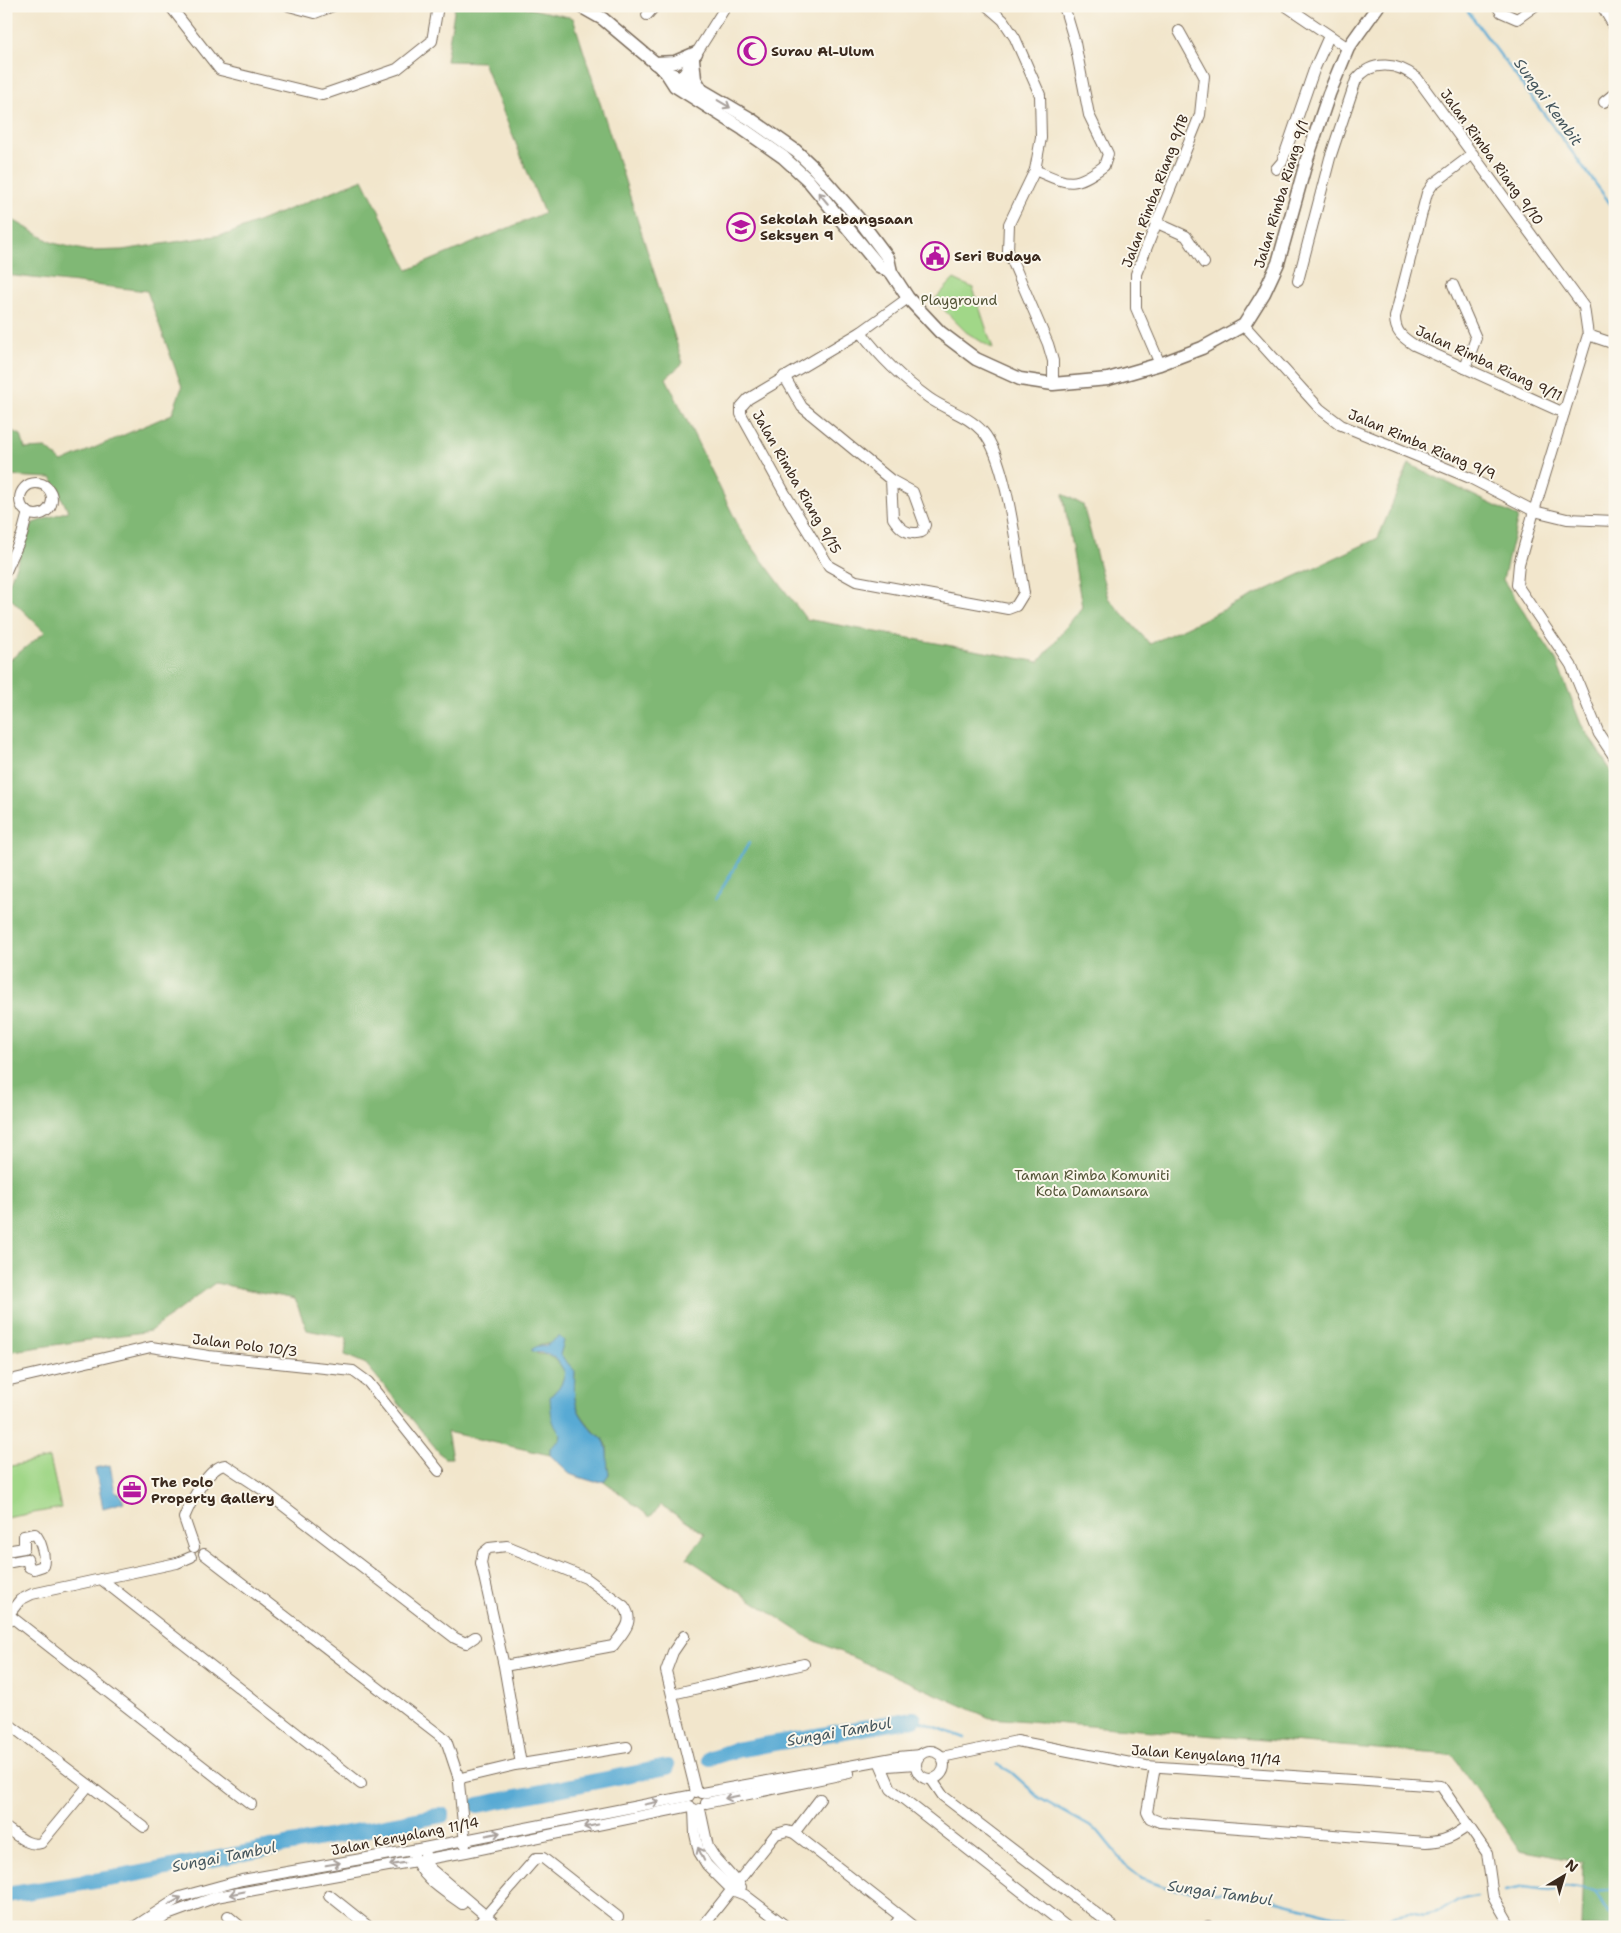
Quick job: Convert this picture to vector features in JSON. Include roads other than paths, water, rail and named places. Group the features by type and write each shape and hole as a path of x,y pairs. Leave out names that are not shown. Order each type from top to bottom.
{"street":[{"path":"170,6 220,70 322,95 397,69 432,42 438,6"},
{"path":"289,6 315,14 333,6"},
{"name":"Jalan Rimba Riang 9/1","path":"580,6 602,20 678,82 702,90 790,146 814,168 858,218 888,258 891,272 908,298 940,332 976,359 1020,379 1052,384 1108,379 1160,364 1248,329 1278,263 1328,94 1348,48 1378,6"},
{"path":"647,14 655,6"},
{"path":"726,6 678,82 783,157 808,180 879,266 891,272"},
{"path":"987,6 1003,20 1015,38 1040,95 1041,138 1035,170 1008,224 1008,251 1048,344 1053,361 1052,384"},
{"path":"1035,170 1060,181 1075,183 1104,166 1108,154 1089,115 1075,43 1064,6"},
{"path":"1286,6 1348,48"},
{"path":"1297,6 1300,17"},
{"path":"1497,6 1501,12 1517,19 1535,6"},
{"path":"1602,6 1615,28"},
{"name":"Jalan Rimba Riang 9/1B","path":"1160,364 1136,308 1136,274 1155,222 1200,115 1204,91 1204,76 1179,31"},
{"path":"1276,169 1282,162 1314,70 1329,36"},
{"path":"655,63 675,62 694,56"},
{"path":"694,56 695,79 702,90"},
{"name":"Jalan Rimba Riang 9/10","path":"1298,281 1330,158 1356,80 1362,72 1377,65 1398,67 1408,71 1417,78 1584,307 1588,335 1534,510 1519,564 1517,585 1571,665 1599,734 1615,758"},
{"path":"1604,102 1615,93"},
{"name":"Jalan Rimba Riang 9/11","path":"1473,154 1433,184 1427,193 1395,317 1395,325 1402,337 1564,413"},
{"path":"847,226 858,218"},
{"path":"1155,222 1186,236 1204,263"},
{"path":"1453,285 1476,338 1465,368"},
{"name":"Jalan Rimba Riang 9/15","path":"861,332 873,348 929,398 970,421 985,434 998,463 1006,491 1024,593 1016,606 1008,609 856,581 829,566 784,492 741,414 741,407 748,399 861,332 908,298"},
{"name":"Jalan Rimba Riang 9/9","path":"1248,329 1320,409 1342,425 1470,478 1534,510 1567,519 1615,521"},
{"path":"1588,335 1615,344"},
{"path":"784,376 792,393 802,407 891,480 913,492 925,525 922,532 914,534 906,532 893,518 891,480"},
{"path":"6,570 22,535 28,512"},
{"name":"Jalan Polo 10/3","path":"6,1381 136,1348 151,1347 210,1356 353,1371 368,1382 439,1471"},
{"path":"192,1552 184,1518 192,1500 205,1480 220,1466 225,1465 263,1490 456,1638 466,1642 476,1637"},
{"path":"37,1535 45,1564 41,1567 32,1568 27,1560 24,1548 24,1536 37,1535"},
{"path":"504,1666 612,1646 628,1626 629,1612 624,1606 586,1578 507,1546 489,1548 483,1553 481,1563 504,1666 521,1764"},
{"path":"6,1551 24,1548"},
{"path":"251,1804 8,1617 20,1600 32,1594 177,1563 201,1548 204,1554 446,1740 459,1779 466,1852"},
{"path":"6,1563 27,1560"},
{"path":"101,1579 361,1784"},
{"path":"684,1636 667,1664 666,1671 708,1847 735,1886 787,1927"},
{"path":"672,1694 804,1664"},
{"path":"6,1722 144,1827"},
{"name":"Jalan Kenyalang 11/14","path":"942,1757 1017,1742 1155,1767 1441,1786 1468,1826"},
{"path":"459,1779 466,1775 521,1764 627,1747"},
{"path":"932,1780 943,1772 945,1767 942,1757 929,1751 918,1760 920,1776 932,1780 943,1796 1114,1927"},
{"name":"Jalan Kenyalang 11/14","path":"151,1927 168,1915 216,1897 466,1852 697,1801 880,1764 918,1760"},
{"path":"880,1764 891,1789 1067,1927"},
{"path":"1155,1767 1148,1812 1150,1818 1160,1822 1426,1842 1440,1842 1451,1838 1468,1826 1487,1853 1493,1896 1510,1927"},
{"path":"6,1828 34,1845 41,1843 89,1785"},
{"path":"794,1833 820,1799"},
{"name":"Jalan Kenyalang 11/14","path":"134,1927 191,1893 242,1880 465,1839 697,1801"},
{"path":"702,1927 776,1834 787,1831 794,1833 914,1927"},
{"path":"421,1860 424,1848"},
{"path":"412,1850 481,1914 499,1927"},
{"path":"476,1927 481,1914 536,1858 543,1858 618,1917"},
{"path":"329,1895 369,1927"},
{"path":"228,1916 241,1927"},
{"path":"893,1927 901,1917"}],"water":[{"path":"559,1336 564,1341 560,1355 575,1371 575,1396 581,1416 606,1444 609,1474 604,1481 595,1482 572,1475 550,1455 550,1448 560,1440 561,1434 553,1422 550,1397 561,1385 565,1373 554,1357 531,1350 537,1346 546,1346"},
{"path":"110,1465 115,1492 119,1494 124,1502 103,1508 95,1468"}],"waterway":[{"name":"Sungai Kembit","path":"1464,6 1615,210"},
{"path":"716,899 749,843"},
{"name":"Sungai Tambul","path":"914,1719 965,1738"},
{"name":"Sungai Tambul","path":"710,1758 735,1750 914,1719"},
{"name":"Sungai Tambul","path":"997,1764 1011,1772 1041,1799 1098,1831 1128,1868 1142,1879 1171,1889 1254,1895 1365,1923 1382,1923 1395,1915 1411,1912 1423,1915 1441,1911 1458,1900 1477,1896"},
{"name":"Sungai Tambul","path":"478,1805 667,1767"},
{"name":"Sungai Tambul","path":"6,1895 120,1877 442,1815"},
{"name":"Sungai Tambul","path":"1505,1891 1524,1887 1550,1890 1566,1886 1596,1891 1615,1889"},
{"path":"1596,1891 1610,1914 1615,1917"}],"place":[{"name":"Surau Al-Ulum","path":"752,51"},
{"name":"Sekolah Kebangsaan Seksyen 9","path":"741,227"},
{"name":"Seri Budaya","path":"935,256"},
{"name":"The Polo Property Gallery","path":"132,1490"}],"park label":[{"name":"Playground","path":"959,300"},
{"name":"Taman Rimba Komuniti Kota Damansara","path":"1092,1184"}]}
